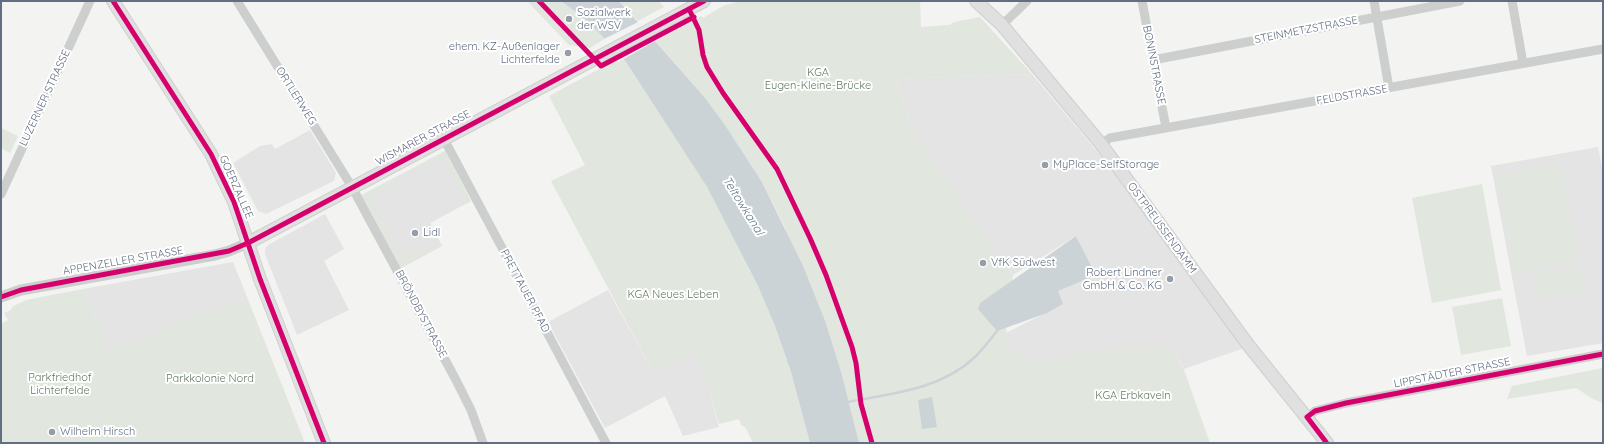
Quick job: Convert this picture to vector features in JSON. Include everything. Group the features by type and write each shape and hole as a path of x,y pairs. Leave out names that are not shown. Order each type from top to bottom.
{"main road":[{"name":"GOERZALLEE","path":"113,1 211,154 234,202 270,304 324,443"},
{"name":"WISMARER STRASSE","path":"248,243 704,1"},
{"name":"OSTPREUSSENDAMM","path":"976,1 1002,25 1102,144 1249,346 1327,443"}],"street":[{"name":"LUZERNER STRASSE","path":"1,194 90,1"},
{"path":"1002,25 1027,1"},
{"name":"BONINSTRASSE","path":"1142,1 1166,128"},
{"path":"1374,1 1389,88"},
{"name":"STEINMETZSTRASSE","path":"1153,60 1460,1"},
{"path":"1512,1 1523,63"},
{"name":"ORTLERWEG","path":"241,2 352,187"},
{"name":"FELDSTRASSE","path":"1102,144 1110,138 1603,49"},
{"name":"PRETTAUER PFAD","path":"444,139 606,443"},
{"name":"BRÖNDBYSTRASSE","path":"352,187 457,382 471,410 483,443"},
{"name":"APPENZELLER STRASSE","path":"1,296 21,290 215,255 248,243"},
{"name":"LIPPSTÄDTER STRASSE","path":"1307,417 1315,411 1346,403 1603,354"}],"shaded area":[{"path":"1032,74 1100,155 1244,348 1184,369 1173,348 1059,357 1037,367 1010,348 1006,333 1063,304 1057,291 1096,275 1076,236 1013,275 913,134 896,79"},
{"path":"310,130 336,173 334,181 266,214 258,211 233,163 260,146 272,144 275,149"},
{"path":"1598,147 1603,172 1603,343 1527,356 1491,166"},
{"path":"445,151 471,201 430,223 442,246 401,268 362,195"},
{"path":"325,214 344,249 324,261 349,310 297,335 265,254 265,249 268,245"},
{"path":"233,262 247,297 109,350 83,289"},
{"path":"608,290 654,374 694,352 710,393 719,427 683,436 665,396 605,428 548,322"}],"green space":[{"path":"527,1 561,1 589,22 606,38 590,48 569,45"},
{"path":"619,1 659,1 664,7 638,21"},
{"path":"740,1 920,1 921,27 949,25 954,22 980,17 1032,74 896,79 913,134 1013,275 1006,333 1010,348 1037,367 1059,357 1103,349 1173,348 1184,370 1210,443 859,443 842,375 783,223 762,182 725,125 706,99 655,44 656,41 701,16 703,18 723,6"},
{"name":"KGA Neues Leben","path":"624,59 707,187 758,286 775,326 791,372 810,443 753,443 746,428 741,425 739,419 719,424 710,393 694,352 654,374 551,181 585,165 549,96 616,60 618,62"},
{"path":"1,128 18,136 10,153 1,148"},
{"path":"445,151 471,201 467,204 442,158 414,173 413,168"},
{"path":"1561,164 1578,262 1514,273 1497,175"},
{"path":"401,174 404,178 369,197 398,253 407,248 412,258 437,245 427,225 430,223 442,246 401,268 362,195"},
{"path":"1482,184 1501,290 1432,303 1412,198"},
{"path":"1581,267 1585,291 1536,299 1532,275"},
{"path":"83,289 109,350 247,297 305,443 1,443 1,324 8,320 4,313 26,300"},
{"path":"1502,298 1511,346 1461,355 1452,307"},
{"path":"1603,368 1603,403 1593,399 1576,388 1507,399 1512,386"}],"water":[{"name":"Teltowkanal","path":"561,1 619,1 706,99 725,125 762,182 803,266 825,321 842,375 859,443 810,443 791,372 775,326 758,286 707,187 624,59 589,22"},
{"path":"1076,236 1096,275 1058,291 1063,304 1047,313 997,331 978,309 980,303"},
{"path":"932,397 937,427 922,429 918,400"}],"pier":[{"path":"640,21 657,40 622,60 604,39"}],"waterway":[{"path":"848,402 899,393 947,377 975,357 997,331"}],"cycle path":[{"path":"113,1 211,154 234,202 260,279 324,443"},
{"path":"539,1 601,66 694,17"},
{"path":"1,297 21,290 229,251 248,243 704,1"},
{"path":"689,9 699,30 703,55 707,67 723,93 777,169 826,275 852,347 856,363 861,404 872,443"},
{"path":"1326,442 1307,417 1315,411 1346,403 1603,354"}],"place":[{"name":"Sozialwerk der WSV","path":"569,19"},
{"name":"ehem. KZ-Außenlager Lichterfelde","path":"568,53"},
{"name":"MyPlace-SelfStorage","path":"1045,165"},
{"name":"Lidl","path":"415,233"},
{"name":"VfK Südwest","path":"983,263"},
{"name":"Robert Lindner GmbH & Co. KG","path":"1170,279"},
{"name":"Wilhelm Hirsch","path":"52,432"}],"park label":[{"name":"KGA Eugen-Kleine-Brücke","path":"818,79"},
{"name":"Parkkolonie Nord","path":"210,379"},
{"name":"Parkfriedhof Lichterfelde","path":"60,384"},
{"name":"KGA Erbkaveln","path":"1133,396"}]}
